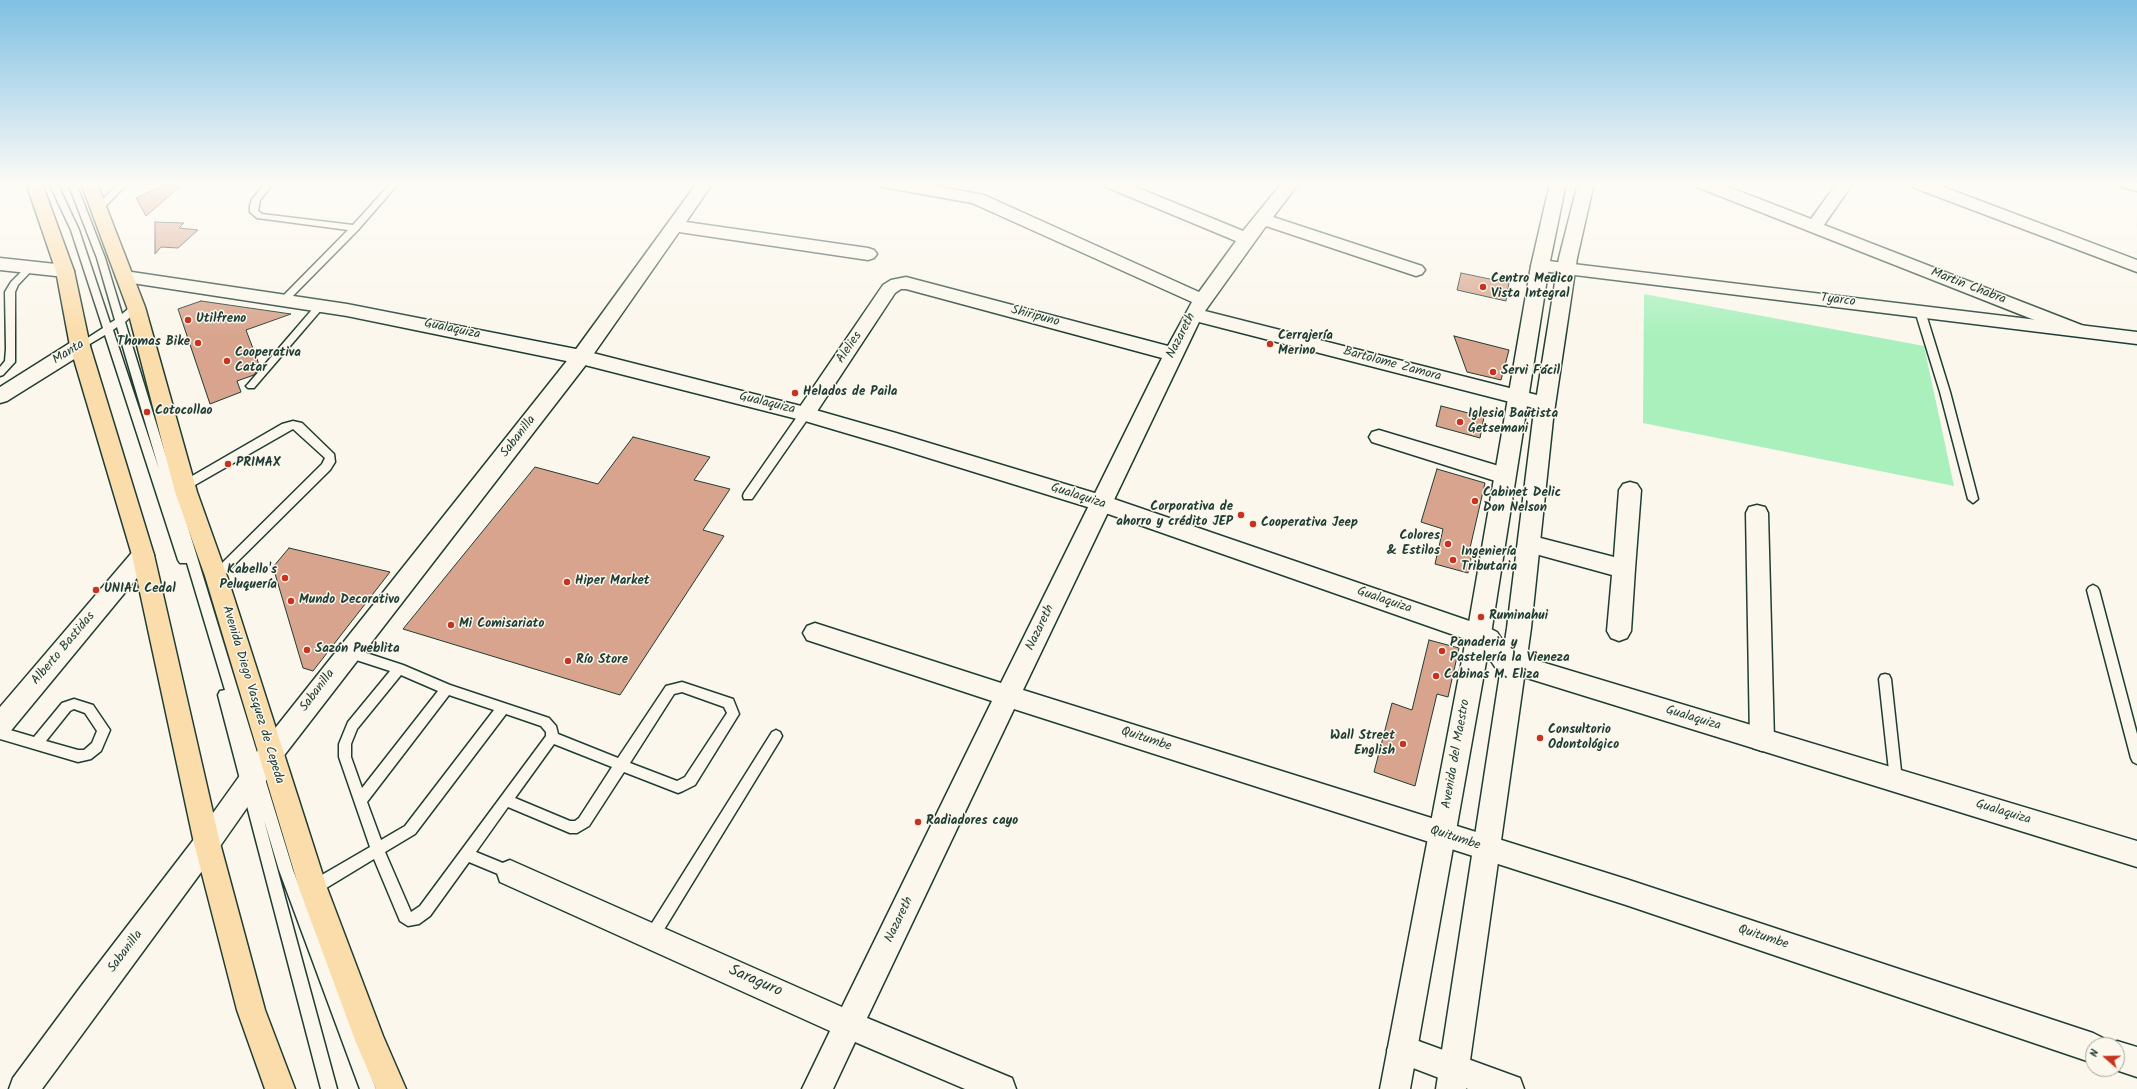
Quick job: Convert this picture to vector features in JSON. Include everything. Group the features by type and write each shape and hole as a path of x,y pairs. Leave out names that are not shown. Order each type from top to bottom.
{"main road":[{"path":"52,234 65,271 80,346 143,555 207,843 251,1010 280,1089"},
{"name":"Avenida Diego Vasquez de Cepeda","path":"109,234 136,307 184,486 216,576 258,771 313,888 370,1040 391,1089"}],"street":[{"name":"Sabanilla","path":"24,1089 92,995 207,843 258,771 348,652 453,522 581,357 669,234"},
{"path":"729,234 868,254"},
{"name":"Bartolome Zamora","path":"1049,234 1198,307 1518,398 1545,404"},
{"path":"1234,234 1246,239"},
{"name":"Nazareth","path":"816,1089 849,1025 1173,354 1198,307 1250,234"},
{"path":"1307,234 1416,270"},
{"name":"Avenida del Maestro","path":"1395,1089 1479,634 1546,234"},
{"path":"1453,1079 1514,664 1545,404 1566,269 1574,234"},
{"name":"Martin Chabra","path":"1831,234 2077,330"},
{"path":"2052,234 2137,266"},
{"path":"0,264 65,271"},
{"name":"Tyarco","path":"1540,266 2137,338"},
{"name":"Gualaquiza","path":"125,277 284,300 318,307 347,310 581,357 805,414 903,442 1100,503 1479,634 1489,639 1503,660 1514,664 2137,854"},
{"name":"Shiripuno","path":"897,284 906,283 1173,354"},
{"name":"Alelies","path":"805,414 890,289 897,284"},
{"name":"Manta","path":"0,396 80,346"},
{"path":"1380,437 1505,476"},
{"path":"1619,631 1630,490"},
{"path":"1757,513 1762,740"},
{"path":"1529,544 1624,569"},
{"name":"Alberto Bastidas","path":"0,725 143,555"},
{"name":"Quitumbe","path":"815,633 1443,835 1626,892 2085,1045"},
{"name":"Saraguro","path":"510,873 849,1025 1001,1089"},
{"path":"1402,1050 1453,1079 1510,1089"},
{"path":"2125,1058 2137,1062"}],"lane":[{"path":"76,234 201,612 258,771 329,1089"},
{"path":"92,234 101,258 258,771 286,870 368,1089"},
{"path":"284,300 349,234"},
{"path":"0,373 10,362 10,292 14,284 31,267"},
{"name":"Manta","path":"80,346 120,321 136,307"},
{"path":"251,386 318,307"},
{"path":"1920,311 1943,384 1973,499"},
{"path":"748,496 805,414"},
{"path":"184,486 286,427 293,425 298,426 330,457 330,462 326,467 216,576"},
{"path":"2093,590 2137,758"},
{"path":"348,652 399,669 447,689 545,722 552,730 552,738 425,911 414,919 408,919 405,916 378,851 345,757 345,744 352,726 399,669"},
{"path":"1885,680 1896,780"},
{"path":"506,800 570,827 577,827 584,822 621,765 670,690 682,687 728,703 732,707 733,714 690,781 678,787 621,765 552,738"},
{"path":"360,800 447,689"},
{"path":"0,733 78,756 87,755 97,747 104,730 89,709 74,704 66,707 37,743"},
{"path":"313,888 400,837 419,820 504,707"},
{"path":"652,936 776,736"},
{"path":"467,854 510,873"}],"green space":[{"path":"1644,294 1924,346 1954,486 1643,423"}],"building":[{"path":"155,234 194,234 178,248 161,247 155,254"},
{"name":"Centro Medico Vista Integral","path":"1461,273 1509,283 1506,301 1457,290"},
{"path":"201,301 291,314 246,330 260,367 254,375 237,381 241,392 210,404 178,309"},
{"path":"1454,336 1509,350 1501,380 1467,372"},
{"name":"Iglesia Bautista Getsemani","path":"1441,406 1484,417 1480,438 1436,426"},
{"name":"Hiper Market","path":"633,437 710,457 694,480 730,489 703,530 724,536 620,695 403,629 535,467 598,484"},
{"path":"1437,469 1485,483 1470,548 1473,549 1468,573 1435,564 1443,529 1421,522"},
{"path":"289,548 390,572 313,671 303,668 273,567"},
{"path":"1429,640 1459,648 1448,697 1437,694 1415,786 1374,772 1392,703 1412,710"}],"place":[{"name":"Centro Medico Vista Integral","path":"1483,287"},
{"name":"Utilfreno","path":"188,320"},
{"name":"Thomas Bike","path":"198,343"},
{"name":"Cerrajería Merino","path":"1270,344"},
{"name":"Cooperativa Catar","path":"227,361"},
{"name":"Servi Fácil","path":"1493,372"},
{"name":"Helados de Paila","path":"795,393"},
{"name":"Cotocollao","path":"147,412"},
{"name":"Iglesia Bautista Getsemani","path":"1460,422"},
{"name":"PRIMAX","path":"228,464"},
{"name":"Cabinet Delic Don Nelson","path":"1475,501"},
{"name":"Corporativa de ahorro y crédito JEP","path":"1241,515"},
{"name":"Cooperativa Jeep","path":"1253,524"},
{"name":"Colores & Estilos","path":"1448,544"},
{"name":"Ingeniería Tributaria","path":"1453,560"},
{"name":"Kabello's Peluquería","path":"285,578"},
{"name":"Hiper Market","path":"567,582"},
{"name":"UNIAL Cedal","path":"96,590"},
{"name":"Mundo Decorativo","path":"291,601"},
{"name":"Ruminahui","path":"1481,617"},
{"name":"Mi Comisariato","path":"451,625"},
{"name":"Sazón Pueblita","path":"307,650"},
{"name":"Panaderia y Pastelería la Vieneza","path":"1442,651"},
{"name":"Río Store","path":"568,661"},
{"name":"Cabinas M. Eliza","path":"1436,676"},
{"name":"Consultorio Odontológico","path":"1540,738"},
{"name":"Wall Street English","path":"1403,744"},
{"name":"Radiadores cayo","path":"918,822"}]}
